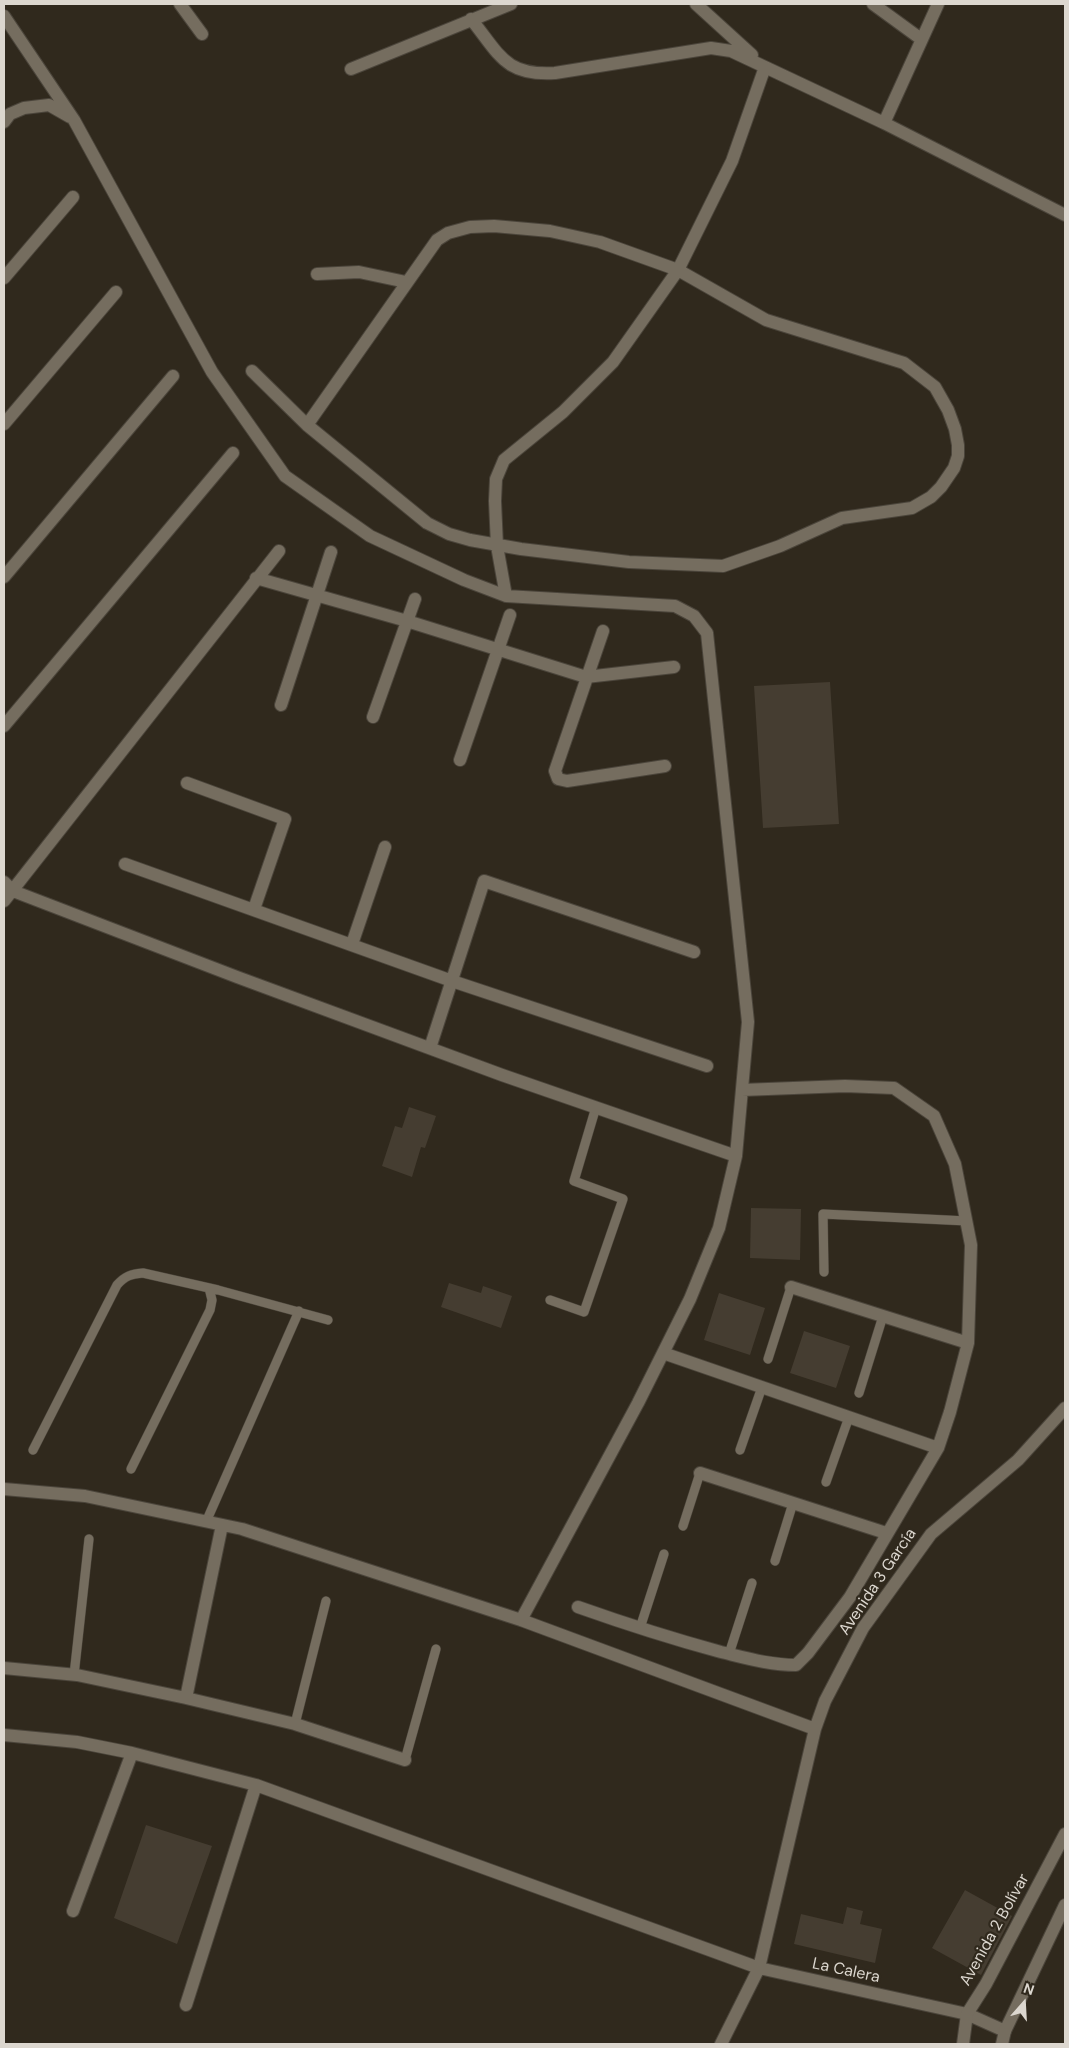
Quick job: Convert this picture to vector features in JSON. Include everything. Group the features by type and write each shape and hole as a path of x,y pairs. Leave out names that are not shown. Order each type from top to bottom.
{"street":[{"path":"180,4 202,34"},
{"path":"351,69 511,4"},
{"path":"696,4 765,67"},
{"path":"873,4 921,39"},
{"path":"884,123 938,4"},
{"path":"4,16 74,120 212,372 285,476 370,536 464,580 506,596 675,606 694,616 707,633 748,1022 736,1156 720,1228 690,1299 521,1620"},
{"path":"471,19 506,62 518,70 537,74 711,48 731,51 884,123 1065,215"},
{"path":"506,596 497,546 496,479 504,460 563,412 613,362 678,270 732,161 765,67"},
{"path":"4,122 10,114 24,108 49,105 74,120"},
{"path":"4,278 73,197"},
{"path":"252,371 307,425 427,523 449,534 497,546 629,562 723,566 780,546 842,518 912,508 931,497 947,479 958,456 955,429 948,410 935,387 904,362 766,320 678,270 600,242 550,231 494,226 470,227 448,233 437,240 307,425"},
{"path":"318,274 359,272 406,282"},
{"path":"4,424 116,292"},
{"path":"4,577 173,376"},
{"path":"4,726 233,452"},
{"path":"4,901 8,887 279,551"},
{"path":"281,705 331,552"},
{"path":"256,578 407,620 586,677 674,667"},
{"path":"374,717 415,599"},
{"path":"460,760 510,615"},
{"path":"603,631 555,771 558,780 567,781 665,766"},
{"path":"187,783 285,819 254,909"},
{"path":"352,944 385,847"},
{"path":"125,864 452,981 707,1066"},
{"path":"430,1048 484,881 694,952"},
{"path":"8,887 237,977 430,1048 736,1156"},
{"path":"578,1607 673,1640 778,1665 796,1666 850,1597 938,1448 950,1412 968,1343 971,1245 955,1164 934,1116 894,1088 845,1086 742,1090"},
{"path":"791,1287 968,1343"},
{"path":"663,1353 938,1448"},
{"name":"Avenida 3 García","path":"759,1968 815,1729 825,1701 864,1628 931,1534 1018,1460 1065,1408"},
{"path":"700,1473 886,1534"},
{"path":"4,1490 85,1496 242,1529 521,1620 815,1729"},
{"path":"186,1698 222,1525"},
{"path":"4,1668 74,1675 186,1698 296,1724 405,1760"},
{"name":"La Calera","path":"4,1735 77,1742 256,1785 759,1968 967,2014 1005,2031"},
{"path":"73,1911 132,1754"},
{"path":"186,2005 256,1785"},
{"name":"Avenida 2 Bolívar","path":"963,2044 967,2014 986,1984 1065,1834"},
{"path":"1002,2044 1005,2031 1065,1905"},
{"path":"721,2044 759,1968"}],"lane":[{"path":"550,1300 584,1312 624,1199 574,1181 596,1107"},
{"path":"824,1272 823,1214 966,1221"},
{"path":"33,1450 118,1285 124,1278 132,1274 143,1273 209,1288 328,1320"},
{"path":"768,1359 791,1287"},
{"path":"131,1469 210,1310 212,1300 209,1288"},
{"path":"206,1522 299,1311"},
{"path":"859,1393 882,1316"},
{"path":"740,1450 762,1387"},
{"path":"826,1482 849,1417"},
{"path":"683,1526 700,1473"},
{"path":"775,1561 792,1503"},
{"path":"74,1675 89,1539"},
{"path":"640,1628 664,1554"},
{"path":"729,1654 752,1583"},
{"path":"296,1724 326,1601"},
{"path":"405,1760 436,1649"}],"building":[{"path":"830,682 839,824 763,828 754,686"},
{"path":"409,1107 436,1116 425,1148 421,1147 412,1177 382,1166 395,1126 402,1128"},
{"path":"751,1208 801,1209 800,1260 750,1258"},
{"path":"449,1283 481,1293 483,1286 512,1296 501,1328 441,1307"},
{"path":"719,1293 765,1308 750,1355 704,1340"},
{"path":"804,1331 850,1346 836,1388 790,1373"},
{"path":"146,1825 212,1846 177,1944 114,1918"},
{"path":"965,1890 1012,1916 981,1975 932,1948"},
{"path":"847,1907 863,1911 860,1924 882,1929 875,1963 794,1944 801,1914 843,1924"}]}
